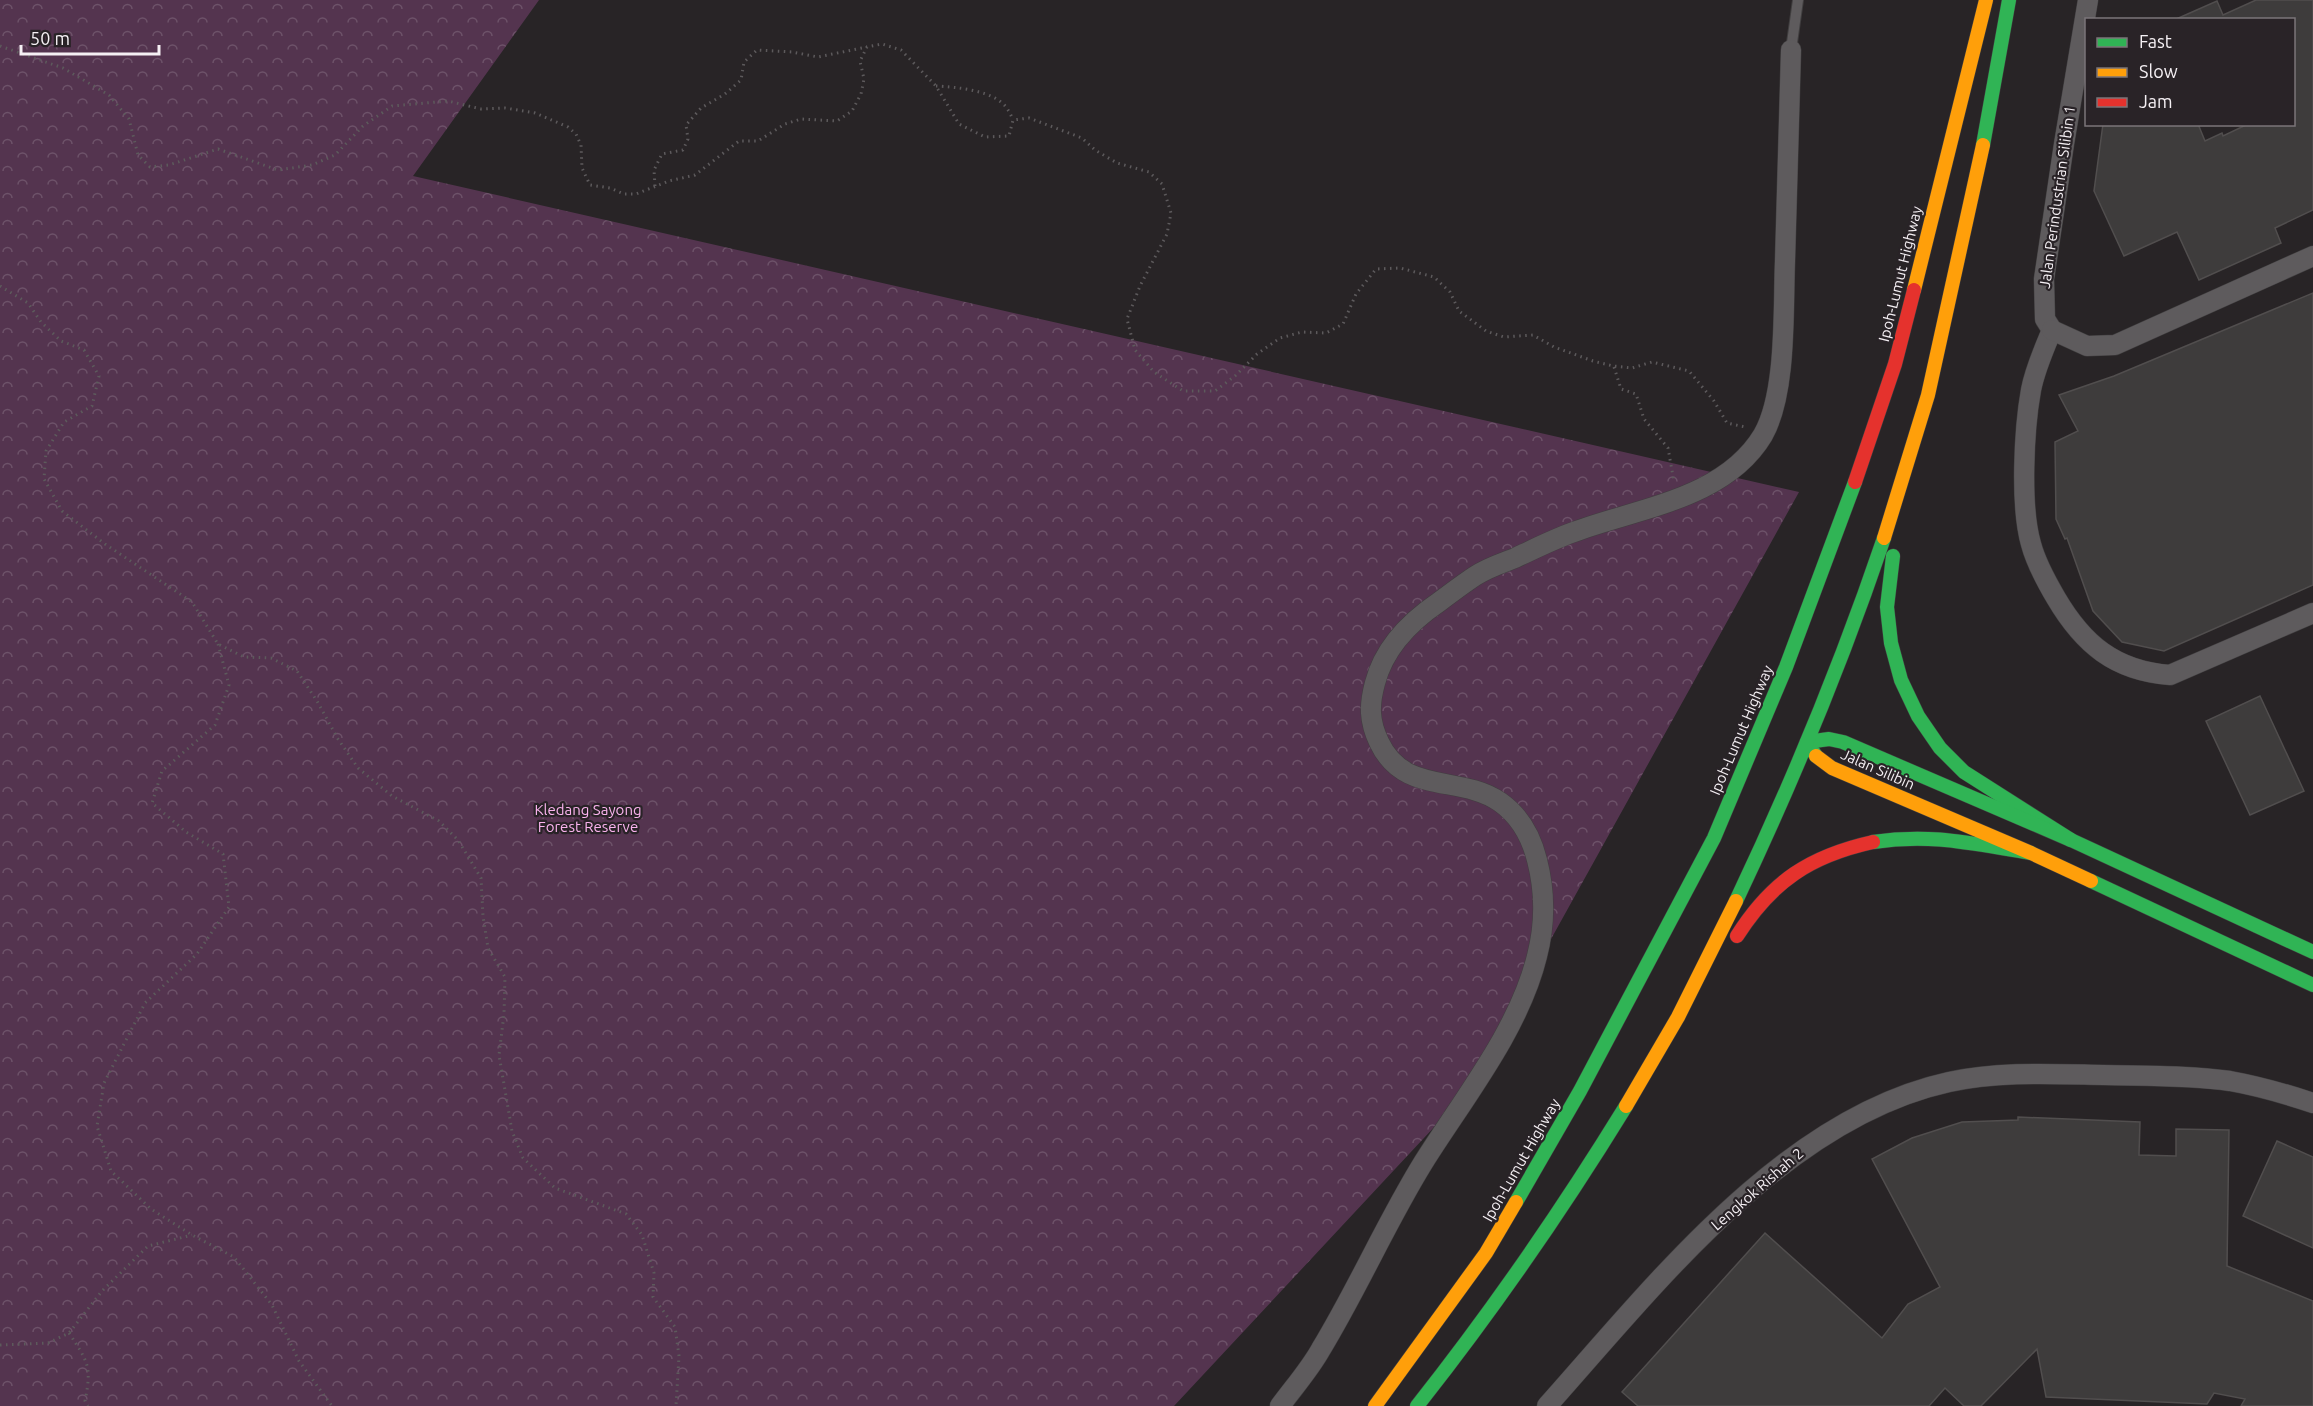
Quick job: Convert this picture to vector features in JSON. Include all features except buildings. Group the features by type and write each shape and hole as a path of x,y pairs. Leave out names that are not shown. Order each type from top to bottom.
{"main road":[{"name":"Ipoh-Lumut Highway","path":"1375,1406 1486,1253 1580,1091 1714,838 1786,667 1839,529 1894,364 1986,0"},
{"path":"1659,1052 1754,864 1808,742 1863,598 1909,460 1942,336 1969,217 1991,110 2009,0"},
{"path":"1872,475 1886,414 1894,364"},
{"path":"1909,460 1887,595 1888,624 1893,653 1904,687 1917,714 1953,762 1973,778 2072,840"},
{"path":"1800,726 1808,742"},
{"name":"Jalan Silibin","path":"2313,952 2072,840 1843,742 1829,739 1808,742 1814,754 1832,768 2031,854 2313,985"},
{"path":"1788,748 1808,742"},
{"path":"1417,1406 1509,1285 1559,1213 1659,1052 1761,900 1781,883 1825,855 1856,845 1888,839 1919,837 1949,839 2031,854"},
{"path":"1486,1253 1569,1139"}],"street":[{"name":"Jalan Perindustrian Silibin 1","path":"2085,18 2088,0"},
{"name":"Jalan Perindustrian Silibin 1","path":"2052,330 2045,319 2044,312 2045,269 2085,19"},
{"path":"1280,1406 1318,1354 1424,1162 1458,1114 1505,1032 1525,991 1538,955 1543,889 1529,836 1517,816 1497,800 1474,790 1424,780 1402,771 1387,757 1370,717 1375,680 1393,643 1425,612 1479,573 1570,533 1676,499 1708,486 1745,459 1765,432 1776,397 1782,342 1791,50"},
{"path":"2313,256 2115,345 2087,346 2052,330 2038,362 2030,401 2025,490 2026,519 2031,545 2044,579 2063,611 2086,640 2109,658 2131,669 2170,675 2313,613"},
{"name":"Lengkok Rishah 2","path":"1547,1406 1679,1260 1776,1169 1805,1147 1838,1127 1873,1108 1911,1092 1950,1082 1992,1076 2040,1074 2133,1076 2229,1081 2313,1102"}],"lane":[{"path":"1791,50 1798,0"}],"path":[{"path":"655,186 654,171 662,154 683,150 688,140 686,125 701,108 725,94 741,80 744,62 758,50 792,52 818,57 882,44 901,50 936,86 958,124 985,137 1009,136 1013,120 1004,104 982,93 960,87 936,86"},
{"path":"0,46 63,68 109,95 129,119 138,155 150,167 169,165 218,149 278,170 312,165 335,155 363,126 392,106 448,101 481,109 505,108 535,113 568,127 576,134 581,145 582,168 590,185 610,188 624,194 636,194 694,175 739,141 758,141 785,124 801,119 837,121 852,111 861,94 864,79 860,61 867,47"},
{"path":"1013,120 1029,118 1082,138 1095,150 1117,163 1149,172 1162,183 1170,213 1167,234 1140,286 1127,320 1135,350 1154,372 1183,391 1215,391 1235,376 1257,354 1280,338 1302,332 1326,333 1342,324 1356,294 1376,268 1400,268 1434,277 1450,292 1459,311 1486,331 1504,337 1533,335 1554,347 1613,366 1632,368 1652,362 1689,371 1714,401 1727,423 1765,432"},
{"path":"0,286 27,303 41,322 61,341 84,350 99,376 92,406 64,422 46,451 44,479 62,511 105,544 192,602 218,644 229,685 215,725 162,771 152,803 186,832 223,854 229,908 197,954 145,1003 104,1083 97,1126 111,1171 151,1209 192,1235 234,1257 272,1305 299,1361 332,1406"},
{"path":"1613,366 1621,388 1636,394 1644,418 1668,448 1676,499"},
{"path":"218,644 244,657 271,658 297,671 358,768 392,796 439,820 458,840 481,878 488,948 505,977 504,1014 499,1055 512,1131 523,1158 555,1188 626,1214 642,1235 654,1273 653,1297 675,1327 679,1356 676,1406"},
{"path":"0,1346 48,1342 69,1333 102,1291 148,1246 192,1235"},
{"path":"69,1333 87,1361 89,1380 85,1401 88,1406"}],"green space":[{"name":"Kledang Sayong Forest Reserve","path":"0,0 539,0 413,176 1799,492 1465,1094 1174,1406 0,1406"}],"traffic: fast":[{"path":"1983,145 2009,0"},
{"path":"1516,1202 1580,1091 1714,838 1786,667 1855,482"},
{"path":"1736,901 1815,722 1884,538"},
{"path":"1893,556 1887,607 1891,643 1901,680 1918,716 1940,748 1964,772 2071,840"},
{"path":"1816,756 1807,742 1829,739 1843,742 2071,840 2313,952"},
{"path":"1873,842 1934,839 2031,853"},
{"path":"2091,881 2313,985"},
{"path":"1417,1406 1526,1259 1626,1106"}],"traffic: slow":[{"path":"1914,290 1986,0"},
{"path":"1884,538 1928,395 1983,145"},
{"path":"1816,756 1832,768 2091,881"},
{"path":"1626,1106 1678,1017 1736,901"},
{"path":"1375,1406 1486,1253 1516,1202"}],"traffic: jam":[{"path":"1855,482 1895,364 1914,290"},
{"path":"1737,936 1764,900 1794,874 1830,855 1873,842"}]}
